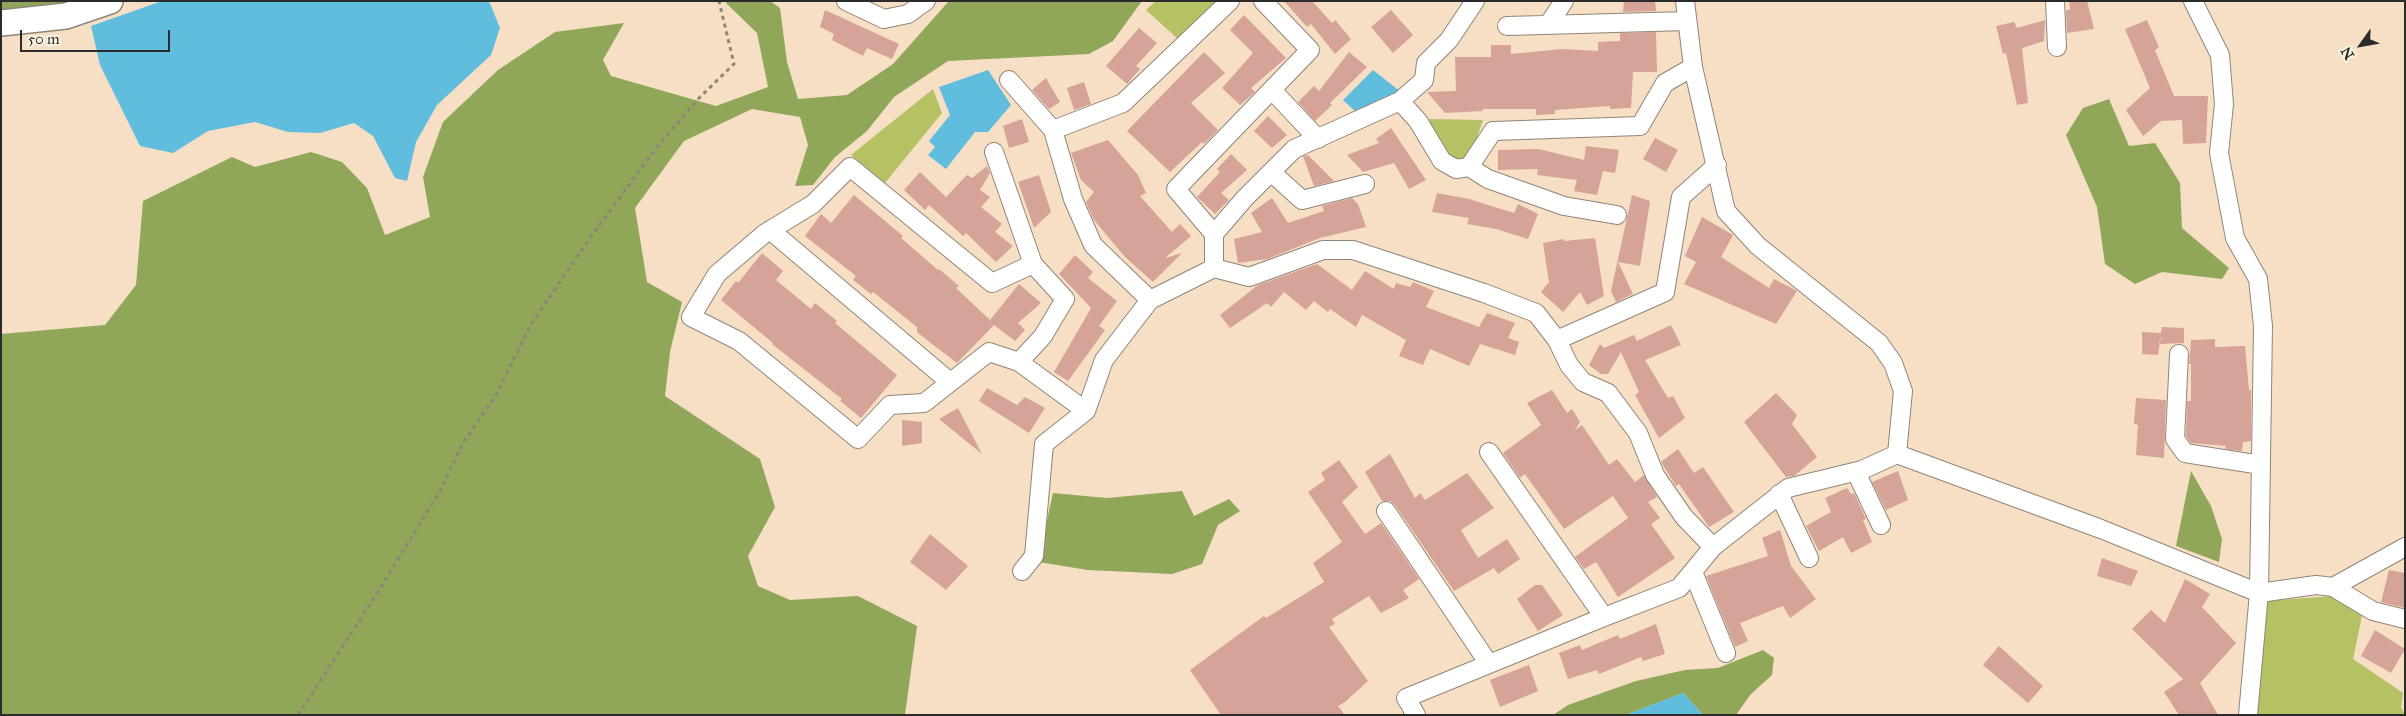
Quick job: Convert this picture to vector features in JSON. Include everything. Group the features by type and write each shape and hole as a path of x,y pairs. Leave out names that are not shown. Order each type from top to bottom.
{"street":[{"path":"1,23 66,16 110,1"},
{"path":"846,1 884,19 908,14 926,1"},
{"path":"1053,130 1123,103 1230,1"},
{"path":"1214,268 1214,234 1176,189 1310,50 1263,1"},
{"path":"1214,234 1245,198 1294,149 1400,101 1424,80 1426,62 1449,40 1475,1"},
{"path":"1548,24 1564,1"},
{"path":"1685,1 1693,67 1717,165 1726,211 1744,233 1878,343 1893,363 1903,391 1897,454"},
{"path":"2055,1 2058,47"},
{"path":"2193,1 2220,55 2224,104 2219,153 2235,238 2258,279 2263,326 2259,593 2248,715"},
{"path":"1508,26 1687,21"},
{"path":"1469,167 1493,131 1640,126 1665,83 1693,67"},
{"path":"1009,80 1053,130 1073,199 1093,245 1150,300"},
{"path":"1272,90 1318,139"},
{"path":"1400,101 1418,121 1442,161 1456,169 1469,167 1488,179 1564,206 1617,215"},
{"path":"994,152 1033,264 1065,298 1043,336 1019,362"},
{"path":"1557,340 1665,292 1680,197 1717,165"},
{"path":"1033,264 992,283 850,167 813,204 770,230 717,274 691,317 739,341 858,439 890,405 924,403 988,352 1019,362 1086,410"},
{"path":"1271,172 1302,200 1365,184"},
{"path":"770,230 950,382"},
{"path":"1022,571 1034,556 1044,444 1086,410 1104,360 1150,300 1214,268 1249,277 1323,250 1353,250 1484,292 1536,313 1557,340 1569,365 1583,382 1608,393 1638,433 1660,482 1684,517 1713,547"},
{"path":"2178,354 2175,440 2185,453 2261,465"},
{"path":"1489,452 1604,617"},
{"path":"1416,715 1406,698 1680,588 1713,547 1788,488 1856,472 1897,454 2101,528 2259,593 2316,585 2333,587 2373,611 2405,619"},
{"path":"1856,472 1881,525"},
{"path":"1780,494 1809,558"},
{"path":"1386,511 1489,664"},
{"path":"2333,587 2405,547"},
{"path":"1693,572 1726,653"}],"path":[{"path":"298,715 374,598 440,491 463,443 494,397 530,326 582,249 654,151 697,100 734,64 719,1"}],"green space":[{"path":"1,1 70,1 1,16"},
{"path":"728,1 770,1 780,8 787,62 798,99 847,95 893,64 949,1 1142,1 1113,41 1089,54 948,61 894,97 867,131 835,157 813,185 795,186 808,145 800,117 752,109 684,141 635,208 647,282 682,302 670,352 665,396 760,459 775,507 748,556 758,586 790,600 858,596 917,626 905,715 1,715 1,334 105,325 136,285 143,201 232,157 255,167 311,152 342,162 367,188 385,235 430,217 423,177 443,122 498,70 555,32 624,23 603,60 611,76 716,106 768,87 757,33 726,3"},
{"path":"1156,1 1222,1 1178,39 1146,10"},
{"path":"933,89 942,113 885,183 851,155"},
{"path":"2109,99 2129,146 2155,143 2180,183 2182,228 2229,268 2222,279 2162,272 2135,284 2105,264 2097,207 2066,135 2083,108"},
{"path":"1429,119 1483,120 1470,157 1456,161 1445,150 1432,130"},
{"path":"2191,471 2211,506 2222,539 2219,562 2176,546"},
{"path":"1182,491 1194,516 1229,499 1240,511 1218,525 1202,564 1172,574 1088,570 1038,562 1053,493 1107,498"},
{"path":"2333,596 2363,611 2353,659 2403,693 2401,707 2405,715 2254,715 2266,601"},
{"path":"1763,650 1774,658 1772,675 1750,695 1736,715 1703,715 1683,693 1626,715 1553,715 1568,705 1636,681 1685,670 1718,668"}],"water":[{"path":"162,1 489,1 500,28 491,55 437,105 416,142 407,181 395,178 373,136 354,123 320,133 288,132 255,122 208,131 173,153 140,146 100,65 91,26"},
{"path":"988,70 1011,105 988,132 975,132 946,169 928,155 935,147 929,141 950,115 939,87"},
{"path":"1373,70 1401,92 1357,113 1343,100"},
{"path":"1683,693 1703,715 1626,715"}],"building":[{"path":"1284,1 1312,1 1332,23 1335,20 1351,39 1335,54 1311,24 1307,27"},
{"path":"1624,1 1655,1 1656,11 1623,12"},
{"path":"2069,1 2087,1 2094,29 2067,33 2066,10 2070,10"},
{"path":"825,10 899,44 892,59 867,48 863,56 832,40 834,34 820,27"},
{"path":"1391,10 1413,35 1393,53 1371,27"},
{"path":"1244,15 1286,58 1251,88 1255,92 1240,105 1222,88 1253,53 1230,30"},
{"path":"2045,20 2044,41 2022,48 2028,103 2017,105 2006,53 2003,54 1996,26 2014,22 2017,28"},
{"path":"2147,20 2159,47 2155,50 2174,96 2208,96 2206,143 2183,144 2182,120 2161,121 2143,136 2126,110 2150,88 2125,29"},
{"path":"1139,28 1157,43 1136,66 1140,69 1127,84 1106,66"},
{"path":"1656,32 1657,72 1633,72 1631,108 1610,109 1610,106 1555,110 1555,114 1536,115 1536,109 1482,109 1483,111 1445,113 1427,92 1456,91 1455,57 1491,57 1491,45 1511,45 1511,54 1562,49 1598,51 1598,42 1620,41 1620,33"},
{"path":"1204,52 1225,73 1191,103 1218,130 1204,144 1202,142 1170,172 1127,131"},
{"path":"1349,52 1367,67 1330,103 1332,105 1315,121 1298,102 1314,86 1319,91"},
{"path":"1046,78 1060,102 1049,109 1032,90"},
{"path":"1084,82 1091,104 1074,110 1067,88"},
{"path":"1268,116 1287,135 1272,148 1254,131"},
{"path":"1022,119 1029,142 1009,148 1003,126"},
{"path":"1391,128 1426,180 1409,189 1394,163 1363,172 1347,155 1379,143 1376,139"},
{"path":"1655,138 1678,150 1666,172 1643,159"},
{"path":"1108,140 1138,175 1146,193 1140,196 1172,232 1180,224 1191,236 1165,258 1182,253 1153,282 1125,257 1094,220 1086,202 1094,192 1081,180 1071,153"},
{"path":"1586,146 1619,150 1615,173 1603,171 1597,195 1574,191 1577,180 1537,175 1538,169 1498,170 1498,150 1538,149 1584,160"},
{"path":"1231,154 1247,170 1221,193 1229,200 1215,214 1197,197 1220,172 1217,169"},
{"path":"1308,155 1334,181 1314,186 1303,156"},
{"path":"987,166 990,173 980,190 990,197 981,207 1002,224 995,232 1013,246 996,262 966,233 963,236 929,205 925,210 904,190 920,172 946,197 967,175 972,178"},
{"path":"1039,175 1051,212 1034,228 1018,182"},
{"path":"1437,193 1469,199 1514,213 1518,204 1538,214 1528,239 1496,229 1467,224 1469,218 1432,212"},
{"path":"854,195 903,236 901,238 959,286 956,288 990,320 1019,284 1041,303 1018,323 1025,330 1015,341 994,325 957,363 932,344 917,332 917,327 873,292 871,294 853,280 856,276 805,236 821,214 831,223"},
{"path":"1632,195 1650,201 1640,266 1618,262 1633,294 1616,302 1611,291"},
{"path":"1272,198 1288,223 1324,211 1322,206 1352,198 1358,204 1366,227 1320,238 1267,259 1238,263 1234,239 1262,232 1251,213"},
{"path":"1702,217 1733,235 1721,257 1769,288 1774,279 1797,291 1776,324 1684,284 1696,262 1685,256"},
{"path":"1595,238 1604,296 1587,305 1580,292 1563,312 1541,292 1549,282 1543,243 1564,239 1564,241"},
{"path":"762,253 783,271 776,280 811,309 815,303 837,321 835,323 897,375 861,418 840,401 842,399 772,344 721,300 736,281 738,283"},
{"path":"1075,255 1093,272 1088,278 1117,301 1099,326 1105,330 1068,381 1054,372 1091,308 1059,274"},
{"path":"1317,264 1352,290 1365,271 1394,289 1396,283 1410,287 1413,282 1434,291 1426,307 1479,327 1487,313 1515,323 1508,338 1519,342 1515,355 1480,344 1469,366 1430,349 1423,365 1399,356 1406,340 1362,315 1356,327 1330,309 1328,312 1314,301 1306,310 1284,292 1271,307 1267,303 1230,328 1220,315 1258,285"},
{"path":"1671,325 1681,345 1645,360 1668,398 1673,396 1685,418 1659,438 1635,395 1639,392 1621,352 1608,374 1601,374 1589,365 1600,344 1604,348 1634,335 1637,341"},
{"path":"2162,327 2184,328 2184,343 2160,344 2158,355 2142,354 2142,332 2161,333"},
{"path":"2215,339 2215,347 2245,346 2249,390 2251,390 2251,441 2243,442 2242,451 2225,449 2226,446 2191,443 2186,436 2187,401 2191,401 2191,364 2189,364 2191,340"},
{"path":"987,388 1017,405 1025,397 1045,408 1029,433 979,401"},
{"path":"1552,390 1567,413 1572,409 1580,422 1575,430 1582,425 1609,465 1617,459 1635,482 1644,475 1657,497 1648,502 1660,518 1651,524 1675,558 1618,597 1596,562 1584,569 1575,557 1628,518 1613,496 1564,529 1525,474 1520,478 1503,453 1541,425 1527,403"},
{"path":"1776,393 1797,415 1792,424 1817,457 1794,476 1786,477 1744,422"},
{"path":"2136,398 2166,400 2164,458 2136,455 2138,425 2134,424"},
{"path":"958,408 982,454 939,419"},
{"path":"902,420 922,422 922,443 902,446"},
{"path":"1678,449 1694,473 1703,467 1734,512 1709,527 1679,484 1676,486 1661,462"},
{"path":"1390,454 1415,498 1420,493 1425,500 1467,473 1494,508 1461,530 1478,558 1507,539 1520,559 1498,574 1494,568 1454,591 1395,505 1390,501 1382,501 1365,472"},
{"path":"1339,460 1358,487 1342,502 1365,534 1381,523 1419,579 1403,590 1409,598 1381,613 1369,596 1332,619 1335,624 1329,627 1368,681 1338,706 1345,715 1221,715 1190,670 1264,616 1266,618 1324,582 1313,563 1342,542 1308,492 1325,480 1321,473"},
{"path":"1898,471 1908,500 1886,510 1872,482"},
{"path":"1847,488 1851,494 1854,493 1866,519 1863,520 1872,542 1851,553 1843,537 1819,551 1806,526 1831,512 1825,498"},
{"path":"1780,530 1791,566 1816,599 1790,618 1783,606 1740,623 1748,641 1735,647 1706,576 1768,556 1762,538"},
{"path":"930,534 968,566 946,590 910,562"},
{"path":"2102,558 2138,571 2131,586 2097,576"},
{"path":"2389,570 2405,573 2405,608 2381,602"},
{"path":"2185,579 2210,594 2202,607 2236,643 2200,683 2218,715 2179,715 2164,692 2183,679 2132,629 2151,610 2165,623"},
{"path":"1535,585 1542,585 1563,615 1538,631 1517,599"},
{"path":"1656,624 1665,654 1643,661 1641,657 1599,674 1597,670 1568,679 1559,653 1580,645 1582,650 1618,635 1620,639"},
{"path":"2375,630 2405,649 2391,673 2361,656"},
{"path":"1999,646 2043,686 2028,703 1983,665"},
{"path":"1529,665 1538,691 1500,707 1490,680"}]}
